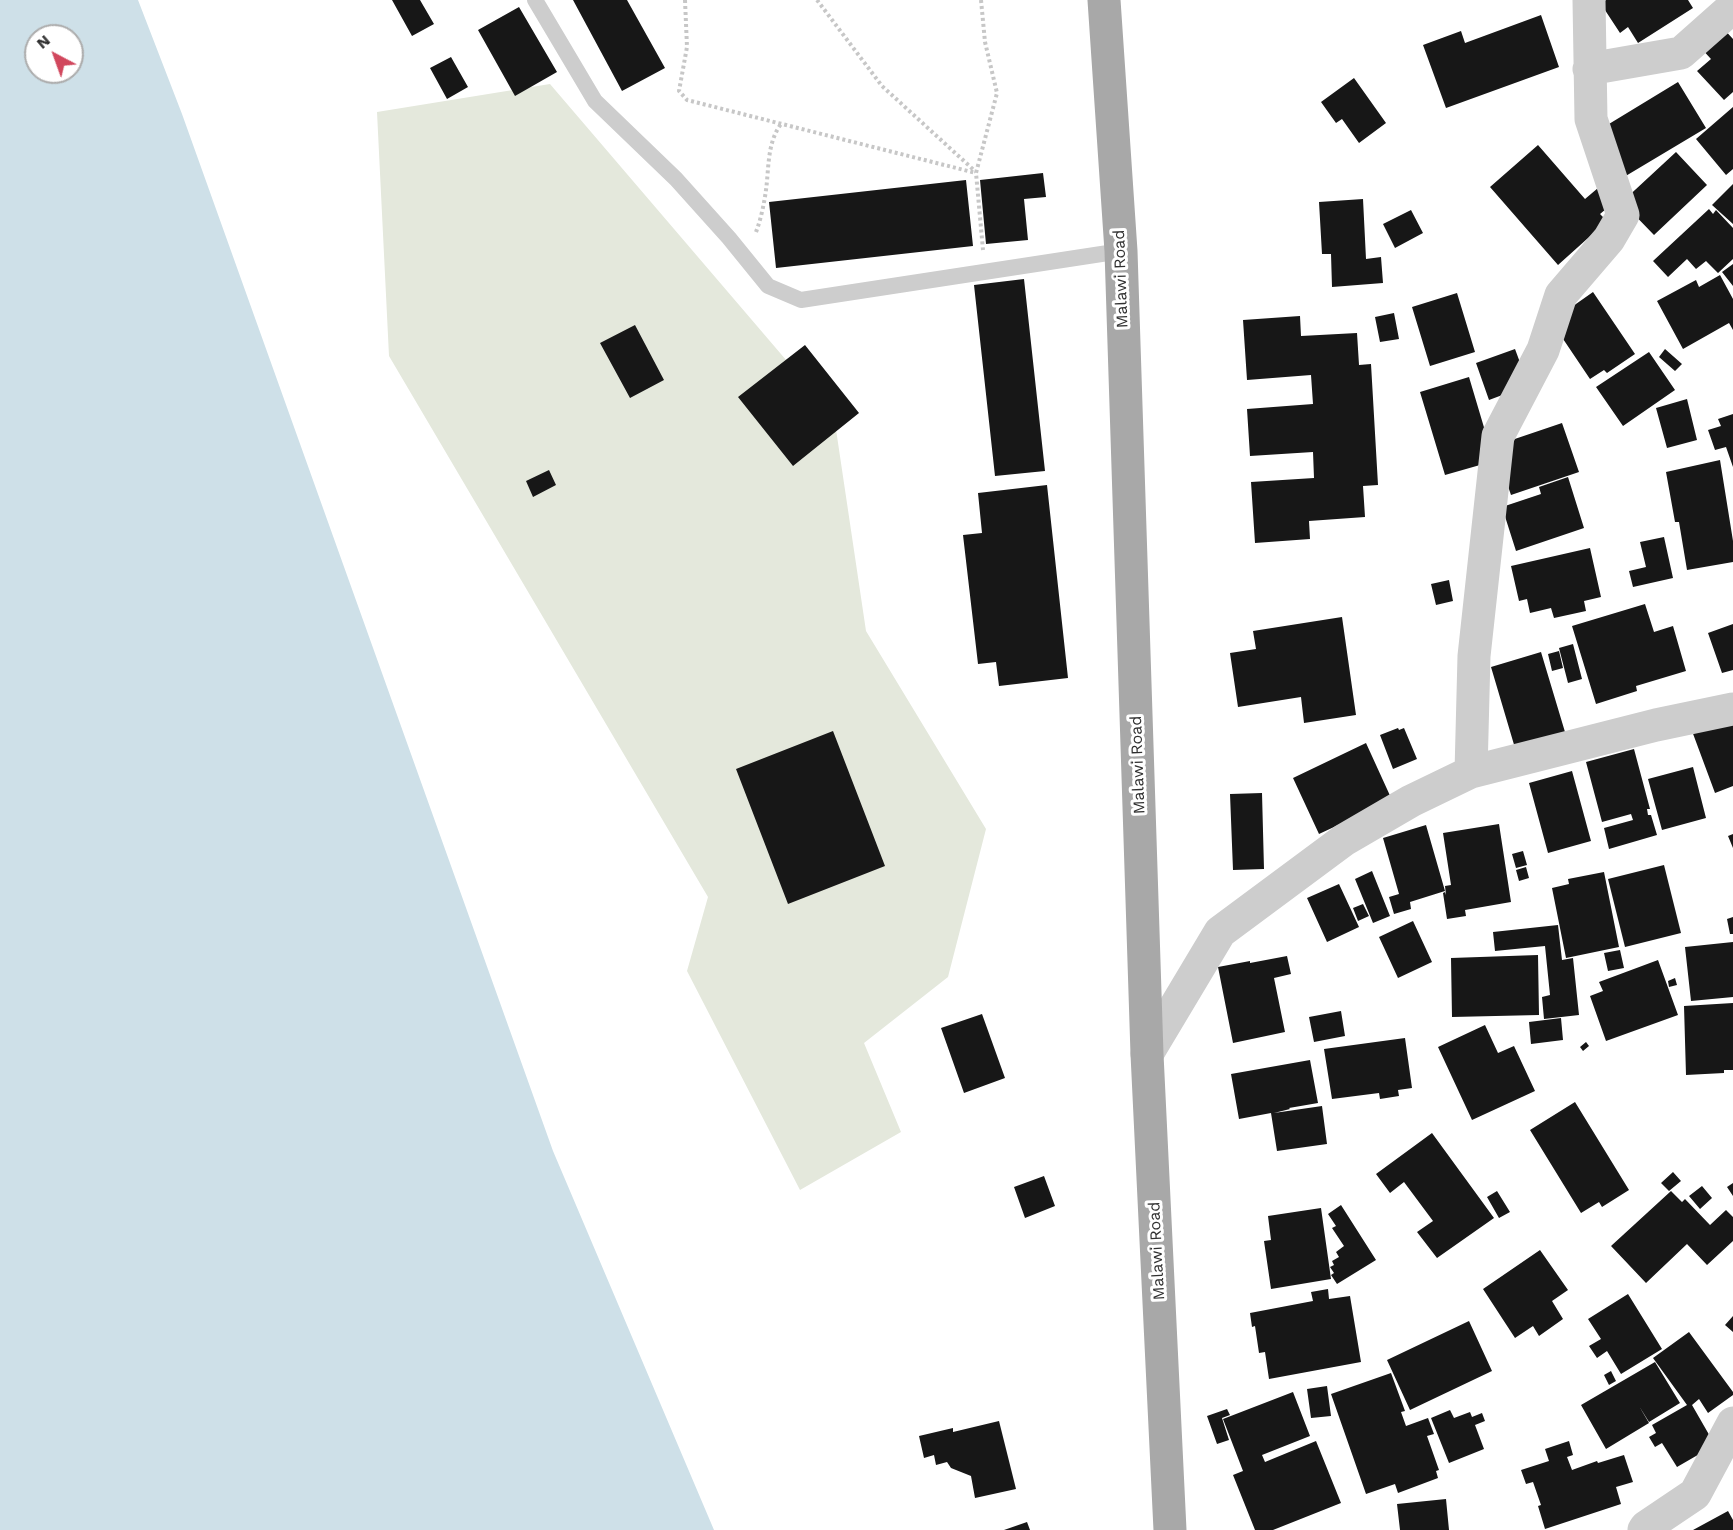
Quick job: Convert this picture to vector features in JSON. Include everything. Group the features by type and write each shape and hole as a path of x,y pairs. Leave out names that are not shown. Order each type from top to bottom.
{"main road":[{"name":"Malawi Road","path":"1104,0 1121,251 1147,1054 1170,1530"}],"street":[{"path":"1471,772 1474,656 1498,436 1543,350 1562,295 1609,238 1623,215 1591,118 1588,0"},
{"path":"1589,69 1681,52 1733,7"},
{"path":"1147,1054 1220,932 1344,840 1411,801 1471,772 1656,725 1733,709"},
{"path":"1644,1530 1695,1494 1733,1422"}],"lane":[{"path":"535,0 595,101 676,178 768,286 801,300 1121,251"}],"path":[{"path":"685,0 687,47 679,91 687,100 976,173"},
{"path":"817,0 882,86 976,173"},
{"path":"981,0 985,42 997,93 976,173 984,272"},
{"path":"737,248 757,232 765,198 771,146 781,124"}],"shaded area":[{"path":"0,0 138,0 182,114 553,1151 714,1530 0,1530"},
{"path":"550,84 834,416 866,631 986,829 948,977 864,1043 901,1132 800,1190 687,971 708,897 389,356 377,112"}],"building":[{"path":"392,0 420,0 434,24 412,36"},
{"path":"573,0 627,0 665,68 622,91"},
{"path":"1606,0 1688,0 1693,8 1638,43 1628,27 1620,33 1601,4"},
{"path":"519,7 557,72 515,96 478,30"},
{"path":"1541,15 1559,67 1446,108 1423,45 1461,31 1465,43"},
{"path":"1721,26 1733,39 1733,92 1724,100 1697,71 1711,59 1699,46"},
{"path":"451,57 468,87 447,99 430,68"},
{"path":"1354,78 1386,123 1359,143 1342,119 1336,123 1321,102"},
{"path":"1678,82 1706,128 1624,177 1604,127"},
{"path":"1733,107 1733,169 1726,175 1696,139"},
{"path":"1538,145 1585,199 1598,188 1612,204 1600,214 1607,221 1558,265 1490,187"},
{"path":"1676,152 1707,185 1654,235 1622,202"},
{"path":"1043,173 1046,197 1024,199 1028,240 986,244 980,180"},
{"path":"966,180 973,246 776,268 769,202"},
{"path":"1733,184 1733,224 1712,205"},
{"path":"1363,199 1366,259 1381,257 1383,283 1332,287 1331,254 1322,254 1319,202"},
{"path":"1709,209 1713,214 1716,210 1733,228 1733,259 1718,273 1706,261 1696,269 1687,259 1668,277 1653,261"},
{"path":"1411,210 1423,233 1395,248 1383,224"},
{"path":"1733,264 1733,286 1722,272"},
{"path":"1720,275 1733,299 1733,330 1729,323 1683,349 1657,301 1696,280 1699,287"},
{"path":"1024,279 1045,471 995,476 974,285"},
{"path":"1593,292 1635,354 1607,373 1604,370 1590,379 1555,327 1566,311"},
{"path":"1457,293 1475,352 1430,366 1412,307"},
{"path":"1394,313 1399,339 1380,342 1375,317"},
{"path":"1300,316 1301,336 1357,333 1359,365 1371,364 1378,485 1363,486 1365,517 1309,521 1310,539 1255,543 1251,482 1314,478 1313,452 1250,456 1247,409 1313,404 1311,375 1247,380 1243,320"},
{"path":"635,325 664,380 630,398 600,343"},
{"path":"805,345 859,413 793,466 738,397"},
{"path":"1515,349 1525,376 1513,391 1489,400 1476,363"},
{"path":"1665,349 1682,364 1675,371 1659,357"},
{"path":"1649,352 1675,390 1623,426 1596,387"},
{"path":"1469,377 1494,461 1445,475 1420,392"},
{"path":"1687,399 1697,440 1667,448 1656,408"},
{"path":"1733,414 1733,467 1726,447 1715,450 1708,430 1721,426 1718,419"},
{"path":"1562,423 1579,472 1511,495 1500,463 1497,445"},
{"path":"1720,460 1733,541 1733,562 1687,570 1679,522 1675,522 1666,472"},
{"path":"549,470 556,485 533,497 526,481"},
{"path":"1568,477 1584,528 1516,551 1502,507 1541,494 1539,487"},
{"path":"1047,485 1068,678 999,686 996,662 978,664 963,535 982,533 978,493"},
{"path":"1664,537 1673,578 1633,587 1629,571 1646,567 1640,542"},
{"path":"1590,548 1601,597 1584,601 1586,611 1554,618 1551,608 1530,613 1527,599 1519,601 1511,566"},
{"path":"1449,580 1453,601 1436,605 1431,584"},
{"path":"1645,604 1654,632 1673,626 1686,671 1636,686 1637,691 1596,704 1572,626"},
{"path":"1342,617 1356,715 1304,723 1301,697 1238,707 1230,653 1256,649 1253,631"},
{"path":"1733,624 1733,670 1722,673 1708,633"},
{"path":"1573,644 1582,679 1568,683 1559,648"},
{"path":"1559,651 1563,668 1552,671 1548,654"},
{"path":"1541,652 1565,732 1515,748 1491,667"},
{"path":"1733,716 1733,786 1715,793 1692,731"},
{"path":"1398,728 1399,730 1404,728 1417,759 1393,769 1380,735"},
{"path":"833,731 885,866 788,904 736,769"},
{"path":"1366,743 1392,800 1319,834 1293,778"},
{"path":"1634,749 1650,809 1647,809 1648,815 1651,815 1657,835 1609,849 1604,828 1633,820 1631,814 1602,822 1586,762"},
{"path":"1693,767 1706,818 1662,830 1648,779"},
{"path":"1572,771 1591,841 1548,853 1529,783"},
{"path":"1262,793 1264,869 1233,870 1230,794"},
{"path":"1499,824 1511,902 1465,910 1466,916 1447,919 1443,893 1445,892 1446,895 1445,886 1451,885 1443,833"},
{"path":"1426,825 1445,891 1410,902 1411,909 1394,914 1389,897 1399,894 1383,838"},
{"path":"1733,834 1733,848 1728,836"},
{"path":"1523,851 1527,865 1516,868 1512,854"},
{"path":"1664,865 1681,933 1625,947 1608,879"},
{"path":"1526,867 1529,878 1519,881 1516,870"},
{"path":"1372,871 1390,916 1373,923 1355,879"},
{"path":"1604,872 1619,947 1566,958 1552,888 1569,884 1568,879"},
{"path":"1339,884 1359,927 1327,942 1307,898"},
{"path":"1363,904 1369,916 1358,921 1353,908"},
{"path":"1733,917 1733,934 1730,934 1727,919"},
{"path":"1413,921 1432,962 1398,978 1379,937"},
{"path":"1558,925 1562,960 1573,958 1579,1015 1544,1019 1542,997 1550,995 1545,946 1495,951 1493,932"},
{"path":"1733,942 1733,997 1691,1001 1685,947"},
{"path":"1620,950 1624,968 1608,971 1604,953"},
{"path":"1538,955 1539,1015 1452,1017 1451,958"},
{"path":"1287,956 1291,974 1274,978 1285,1032 1233,1043 1218,967"},
{"path":"1658,960 1678,1015 1606,1041 1590,996 1603,991 1599,982"},
{"path":"1675,978 1677,985 1669,987 1668,981"},
{"path":"1733,1003 1733,1070 1724,1070 1724,1073 1686,1075 1684,1006"},
{"path":"1341,1011 1345,1036 1314,1042 1309,1017"},
{"path":"982,1014 1005,1078 964,1093 941,1028"},
{"path":"1561,1018 1563,1040 1531,1044 1529,1022"},
{"path":"1485,1025 1498,1053 1514,1046 1535,1091 1472,1120 1438,1047"},
{"path":"1405,1038 1412,1088 1398,1090 1399,1096 1380,1099 1379,1093 1332,1099 1324,1049"},
{"path":"1586,1042 1589,1046 1583,1051 1580,1047"},
{"path":"1310,1060 1318,1103 1274,1113 1322,1106 1327,1144 1277,1151 1271,1113 1239,1119 1231,1074"},
{"path":"1575,1102 1629,1190 1602,1207 1599,1202 1581,1213 1530,1130"},
{"path":"1432,1133 1494,1218 1437,1258 1417,1232 1433,1221 1404,1182 1390,1193 1376,1174"},
{"path":"1673,1172 1681,1181 1669,1191 1661,1183"},
{"path":"1044,1176 1055,1206 1025,1218 1014,1187"},
{"path":"1733,1183 1733,1196 1727,1187"},
{"path":"1702,1186 1712,1198 1700,1209 1689,1196"},
{"path":"1497,1191 1510,1212 1499,1218 1487,1197"},
{"path":"1671,1191 1682,1202 1685,1199 1710,1225 1726,1210 1733,1217 1733,1241 1707,1265 1687,1244 1646,1283 1611,1246"},
{"path":"1341,1205 1376,1260 1337,1284 1331,1275 1334,1273 1330,1267 1334,1265 1332,1261 1339,1257 1336,1252 1344,1246 1332,1228 1336,1226 1328,1214"},
{"path":"1321,1208 1331,1279 1271,1289 1264,1241 1271,1240 1268,1216"},
{"path":"1540,1250 1568,1290 1552,1301 1563,1319 1539,1336 1533,1326 1515,1338 1483,1289"},
{"path":"1328,1289 1329,1299 1350,1296 1361,1362 1269,1379 1265,1352 1259,1353 1255,1326 1252,1327 1250,1313 1313,1301 1311,1292"},
{"path":"1628,1294 1662,1349 1621,1374 1607,1351 1597,1358 1589,1346 1601,1339 1588,1319"},
{"path":"1733,1316 1733,1332 1725,1325"},
{"path":"1469,1321 1492,1371 1410,1410 1387,1360"},
{"path":"1689,1332 1733,1395 1708,1413 1699,1399 1692,1405 1715,1445 1677,1467 1662,1443 1655,1447 1649,1437 1656,1433 1652,1425 1687,1405 1653,1358"},
{"path":"1655,1362 1680,1403 1649,1422 1639,1406 1649,1423 1606,1449 1581,1405"},
{"path":"1611,1371 1616,1381 1609,1385 1604,1375"},
{"path":"1391,1373 1405,1411 1401,1412 1406,1426 1428,1418 1434,1434 1427,1436 1439,1470 1436,1471 1438,1478 1398,1493 1395,1484 1366,1494 1331,1394"},
{"path":"1327,1386 1331,1416 1311,1418 1307,1389"},
{"path":"1293,1392 1310,1436 1262,1455 1265,1462 1316,1441 1341,1503 1273,1530 1255,1530 1233,1475 1243,1471 1223,1419"},
{"path":"1227,1409 1230,1415 1222,1418 1229,1440 1217,1444 1207,1416"},
{"path":"1450,1410 1454,1418 1470,1412 1472,1417 1482,1413 1485,1421 1475,1425 1484,1449 1449,1463 1431,1418"},
{"path":"999,1421 1016,1489 975,1498 971,1476 951,1468 947,1462 936,1465 934,1455 924,1458 919,1436 953,1428 953,1432"},
{"path":"1569,1441 1573,1455 1567,1457 1572,1470 1624,1455 1633,1482 1616,1487 1621,1504 1545,1529 1538,1506 1541,1505 1533,1482 1526,1484 1521,1470 1549,1461 1545,1449"},
{"path":"1446,1499 1449,1530 1400,1530 1397,1504"},
{"path":"1728,1511 1733,1520 1733,1530 1693,1530"},
{"path":"1027,1522 1030,1530 1004,1530"}]}
